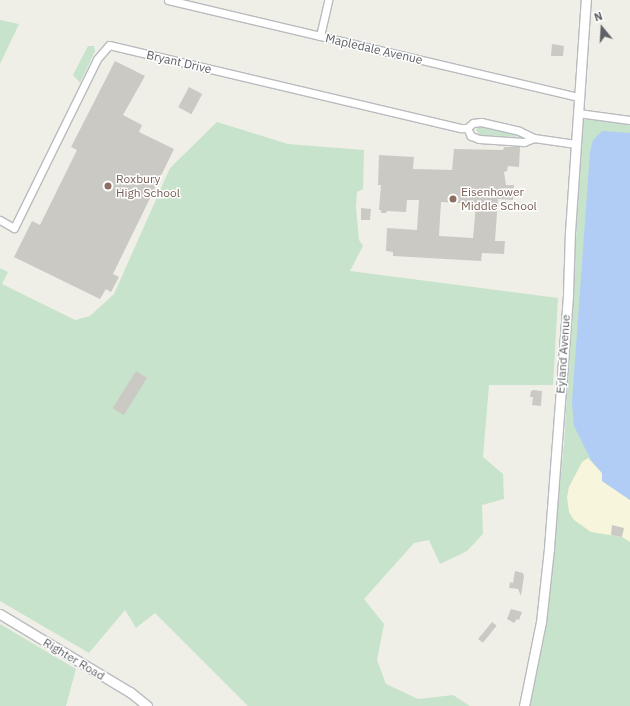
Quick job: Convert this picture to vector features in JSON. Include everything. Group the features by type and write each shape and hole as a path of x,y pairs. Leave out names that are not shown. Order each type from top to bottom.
{"street":[{"name":"Mapledale Avenue","path":"168,0 579,97"},
{"path":"320,36 328,0"},
{"name":"Eyland Avenue","path":"524,706 541,622 549,548 568,294 586,0"},
{"name":"Bryant Drive","path":"0,220 14,228 97,59 109,45 461,128 467,128 473,123 481,122 519,131 534,138 576,144"},
{"path":"578,113 630,120"},
{"name":"Bryant Drive","path":"467,128 471,136 479,139 524,142 534,138"},
{"name":"Righter Road","path":"0,614 130,692 147,706"}],"green space":[{"path":"0,20 19,24 0,64"},
{"path":"88,46 94,46 95,51 80,83 73,75"},
{"path":"583,119 630,124 630,706 530,706 545,626 564,444"},
{"path":"217,122 288,144 364,150 363,189 357,192 356,207 359,240 363,246 350,271 558,298 553,385 489,385 483,457 503,474 504,499 482,505 483,534 467,551 440,564 429,540 414,543 364,599 384,624 377,660 386,684 418,699 453,695 470,706 248,706 155,613 136,628 125,610 89,653 0,601 0,268 8,272 2,284 75,320 90,316 114,294 170,168"},
{"path":"480,125 516,134 517,136 480,135 476,130"},
{"path":"0,624 76,669 66,706 0,706"}],"sand":[{"path":"588,458 602,473 603,481 630,500 630,542 622,537 591,532 574,520 569,512 567,497 569,487 582,462"}],"water":[{"path":"602,131 630,133 630,500 602,481 602,473 591,460 574,426 572,402 590,152 593,140"}],"building":[{"path":"552,44 564,46 563,56 551,56"},
{"name":"Roxbury High School","path":"115,61 145,76 123,115 142,125 139,132 174,149 113,274 119,277 111,292 106,289 100,299 14,257 32,221 40,225 77,150 71,147"},
{"path":"189,87 202,94 191,114 178,107"},
{"name":"Eisenhower Middle School","path":"504,147 520,147 519,167 508,166 507,171 504,172 506,185 514,185 513,200 498,199 495,241 505,241 504,254 482,253 481,261 393,256 393,252 386,251 387,228 417,230 419,200 407,200 406,212 387,211 386,213 381,213 381,210 379,210 381,185 378,185 379,155 414,157 413,169 452,170 454,149 503,150","holes":["441,202 476,204 473,238 439,236"]},
{"path":"361,208 371,209 370,220 361,220"},
{"path":"136,371 147,378 124,415 113,408"},
{"path":"531,391 542,391 541,406 532,405 533,397 530,397"},
{"path":"612,525 624,528 622,537 611,535"},
{"path":"515,571 523,573 524,576 521,596 518,589 509,588 510,582 513,583"},
{"path":"511,609 522,612 519,620 517,619 514,623 507,619"},
{"path":"492,622 497,626 483,643 478,639"}],"place":[{"name":"Roxbury High School","path":"108,186"},
{"name":"Eisenhower Middle School","path":"453,199"}]}
